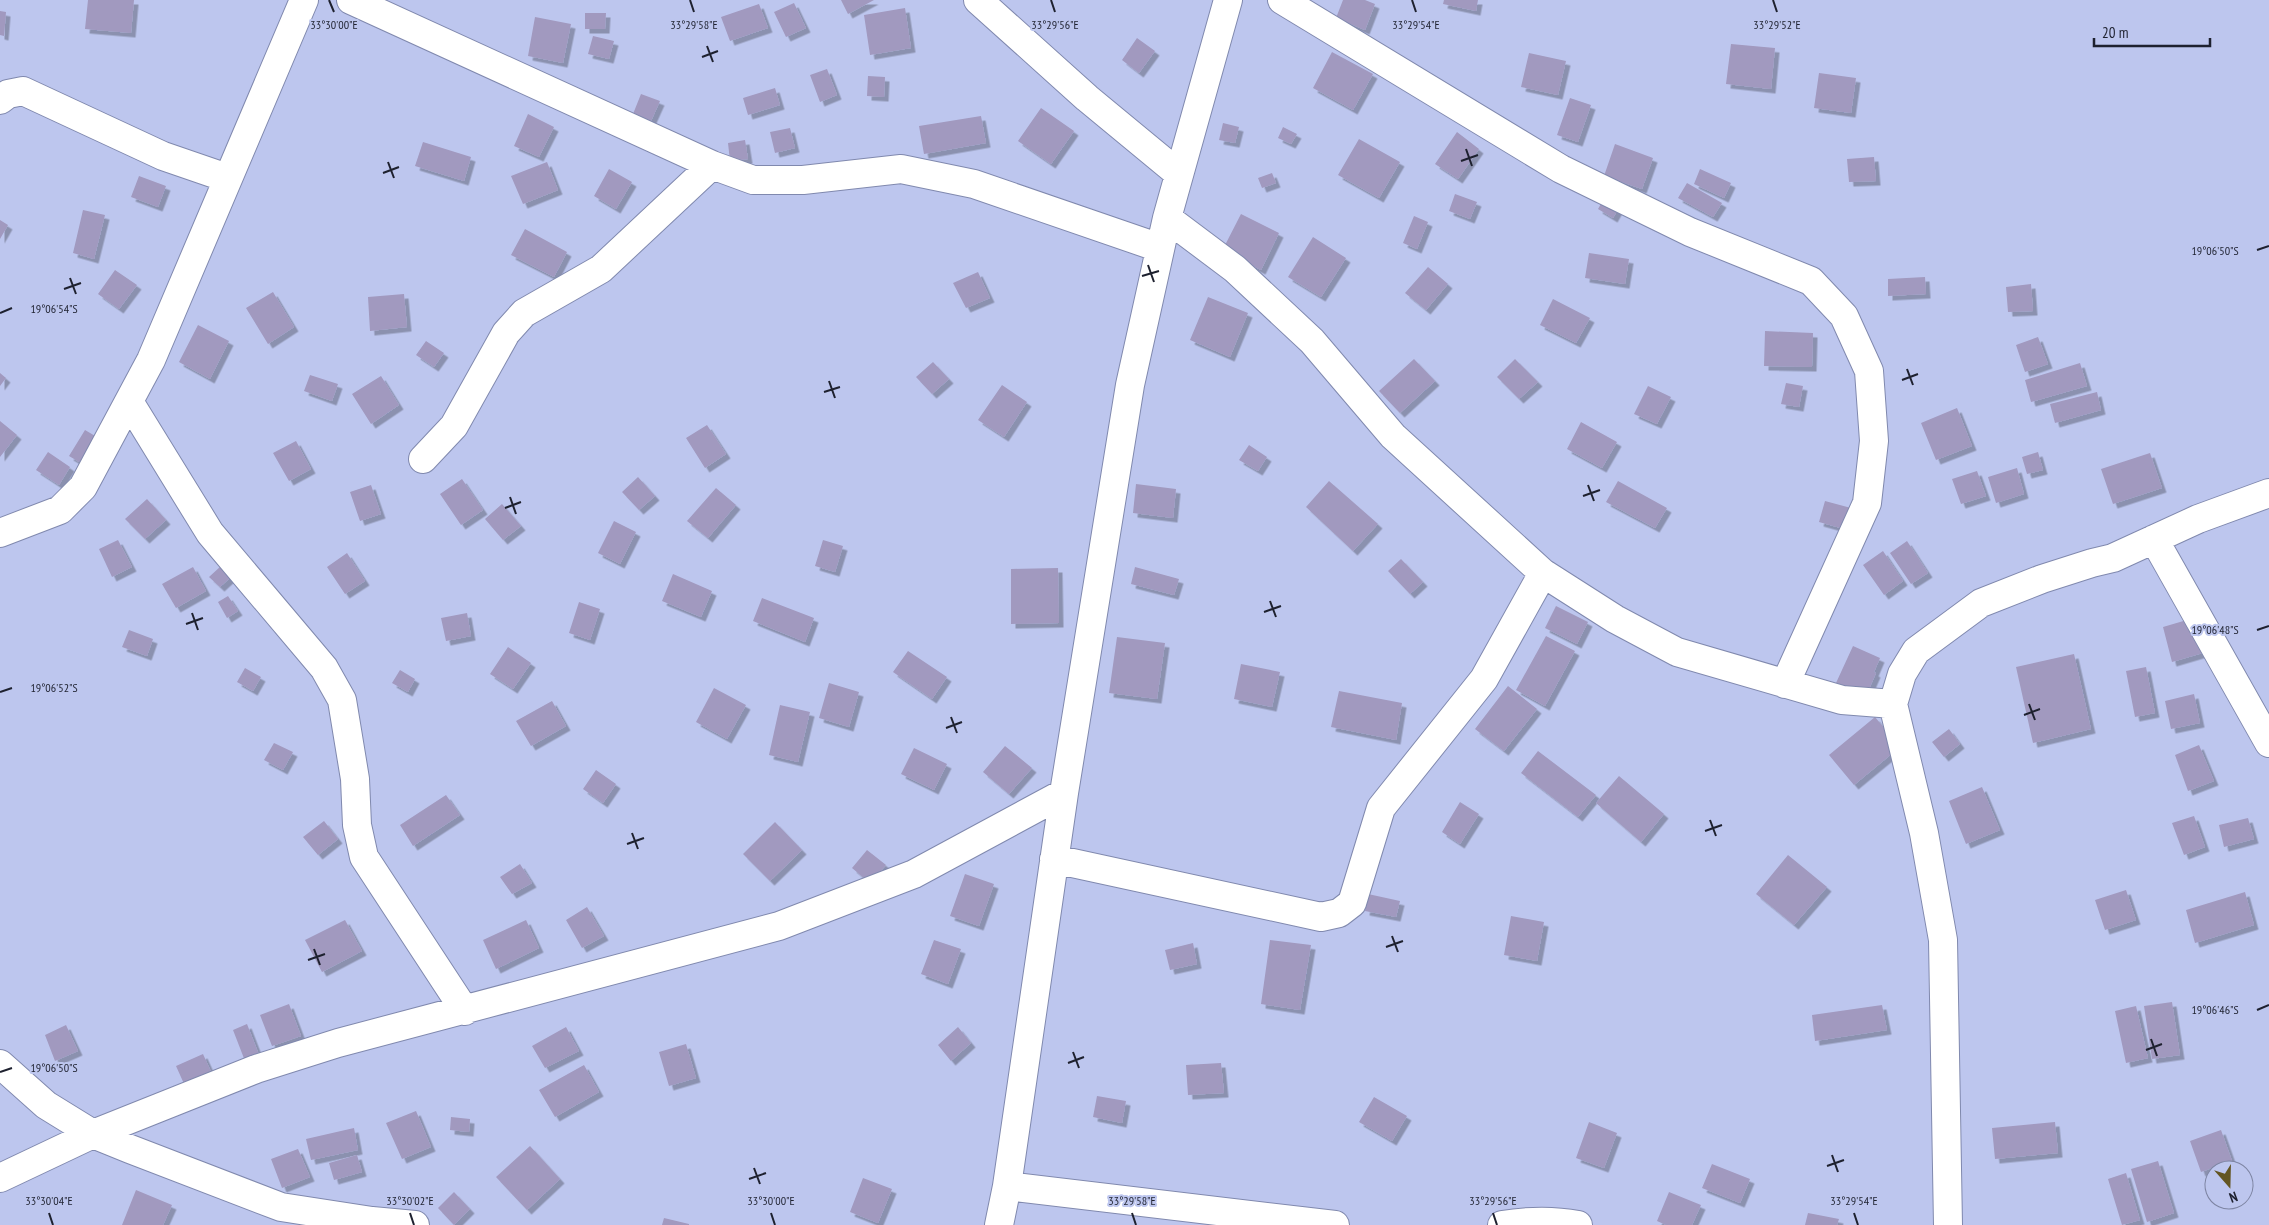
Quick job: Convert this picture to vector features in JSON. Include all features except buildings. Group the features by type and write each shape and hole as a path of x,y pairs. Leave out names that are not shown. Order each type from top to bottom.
{"street":[{"path":"0,533 60,510 83,487 130,403 151,360 304,0"},
{"path":"351,0 712,165 753,180 803,180 901,169 974,184 1160,248"},
{"path":"979,0 1086,98 1179,174"},
{"path":"998,1225 1007,1186 1064,793 1130,385 1167,218 1228,0"},
{"path":"1282,0 1561,169 1690,232 1811,281 1844,316 1869,371 1874,441 1867,503 1785,684"},
{"path":"0,100 8,94 23,91 163,156 227,178"},
{"path":"423,459 454,426 506,333 524,313 601,269 712,165"},
{"path":"1167,218 1235,269 1312,341 1393,436 1543,573 1615,619 1677,652 1842,700 1893,704"},
{"path":"130,403 210,533 324,668 342,700 355,778 357,825 364,857 465,1011"},
{"path":"1948,1225 1943,940 1924,833 1893,704 1902,674 1916,652 1981,603 2042,579 2113,558 2198,519 2269,494"},
{"path":"2154,539 2269,742"},
{"path":"1054,859 1321,917 1339,913 1352,903 1381,808 1484,679 1543,573"},
{"path":"0,1178 93,1134 256,1069 338,1043 465,1011 780,926 914,874 1064,793"},
{"path":"0,1064 46,1105 93,1134 282,1207 372,1221 415,1225"},
{"path":"1007,1186 1335,1225"},
{"path":"1502,1225 1524,1222 1561,1222 1578,1225"}]}
